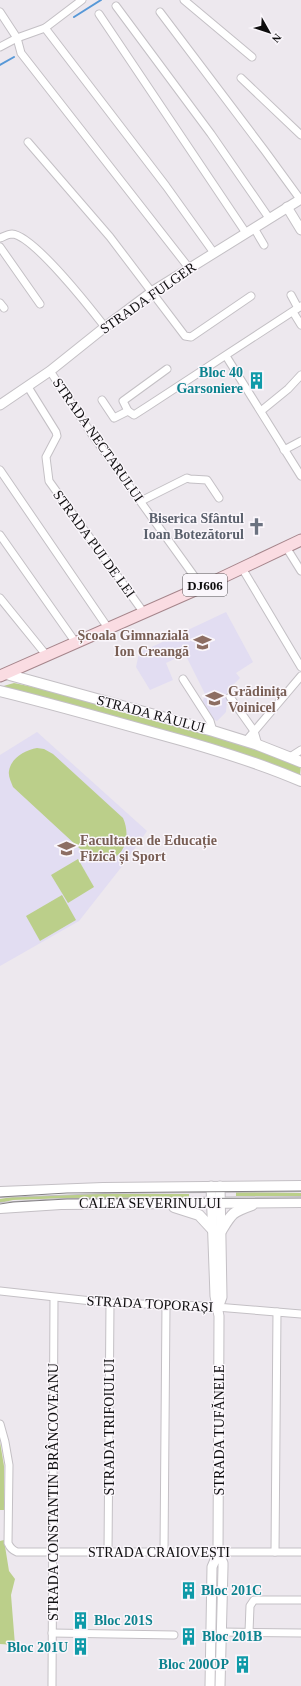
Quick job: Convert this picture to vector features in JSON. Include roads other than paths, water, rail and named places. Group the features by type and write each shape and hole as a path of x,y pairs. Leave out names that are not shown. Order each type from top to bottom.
{"main road":[{"name":"DJ606","path":"2,674 47,656 144,613 301,540"},
{"name":"STRADA RÂULUI","path":"2,674 213,731 258,745 301,762"},
{"name":"STRADA RÂULUI","path":"0,691 65,707 206,747 278,771 301,781"},
{"name":"CALEA SEVERINULUI","path":"0,1192 103,1188 301,1186"},
{"name":"CALEA SEVERINULUI","path":"0,1208 61,1204 168,1204 260,1201 301,1202"},
{"path":"168,1204 183,1211 199,1215 217,1230 236,1210 260,1201"}],"street":[{"path":"0,47 17,38 45,28 81,0"},
{"path":"184,0 252,57"},
{"path":"116,6 211,134 269,218"},
{"path":"0,12 17,38 22,53 189,268"},
{"path":"160,12 266,151 300,199"},
{"path":"99,14 246,233"},
{"path":"45,28 166,186 214,253"},
{"path":"241,78 301,135"},
{"path":"28,142 110,237 187,337 191,337 251,296"},
{"name":"STRADA FULGER","path":"0,405 50,372 105,327 153,291 300,199"},
{"path":"287,207 301,230"},
{"path":"254,228 264,245"},
{"path":"0,238 11,234 22,238 64,276 105,327"},
{"path":"0,247 40,304"},
{"path":"291,295 297,309 301,325"},
{"path":"102,400 114,418 131,413 226,356 297,309"},
{"path":"226,356 301,476"},
{"path":"131,413 123,401 167,369"},
{"name":"STRADA NECTARULUI","path":"50,372 91,433 202,587"},
{"path":"261,411 288,389 301,375"},
{"name":"STRADA PUI DE LEI","path":"28,387 57,436 46,457 49,481 144,613"},
{"path":"284,450 301,441"},
{"path":"0,470 108,628"},
{"path":"141,501 187,478 207,480 219,498"},
{"path":"0,535 76,643"},
{"path":"286,547 301,571"},
{"path":"242,568 301,667"},
{"path":"0,598 47,656"},
{"path":"246,741 301,676"},
{"path":"183,679 210,721 213,731"},
{"path":"230,697 254,732 258,745"},
{"path":"290,757 301,750"},
{"name":"STRADA TUFĂNELE","path":"216,1186 217,1230 222,1297 218,1308 218,1553"},
{"name":"STRADA TOPORAȘI","path":"0,1291 110,1303 166,1304 301,1314"},
{"name":"STRADA CONSTANTIN BRÂNCOVEANU","path":"52,1686 54,1552 54,1298"},
{"name":"STRADA TRIFOIULUI","path":"108,1552 110,1303"},
{"path":"164,1552 166,1304"},
{"path":"275,1552 277,1312"},
{"name":"STRADA CRAIOVEȘTI","path":"0,1424 9,1466 8,1543 10,1548 17,1552 301,1552"},
{"path":"218,1553 223,1563 220,1686"},
{"path":"210,1686 212,1567 218,1553"},
{"path":"249,1632 250,1606 254,1600 301,1600"},
{"path":"221,1632 301,1633"},
{"path":"52,1633 174,1635"}],"waterway":[{"path":"74,17 101,0"},
{"path":"0,65 14,57"}],"tram line":[{"path":"0,1197 67,1193 301,1191"},
{"path":"0,1204 67,1199 301,1198"}],"place":[{"name":"Bloc 40 Garsoniere","path":"256,380"},
{"name":"Biserica Sfântul Ioan Botezătorul","path":"257,526"},
{"name":"Școala Gimnazială Ion Creangă","path":"202,643"},
{"name":"Grădinița Voinicel","path":"215,699"},
{"name":"Facultatea de Educație Fizică și Sport","path":"67,848"},
{"name":"Bloc 201C","path":"188,1590"},
{"name":"Bloc 201S","path":"81,1620"},
{"name":"Bloc 201B","path":"189,1636"},
{"name":"Bloc 201U","path":"81,1647"},
{"name":"Bloc 200OP","path":"242,1664"}]}
